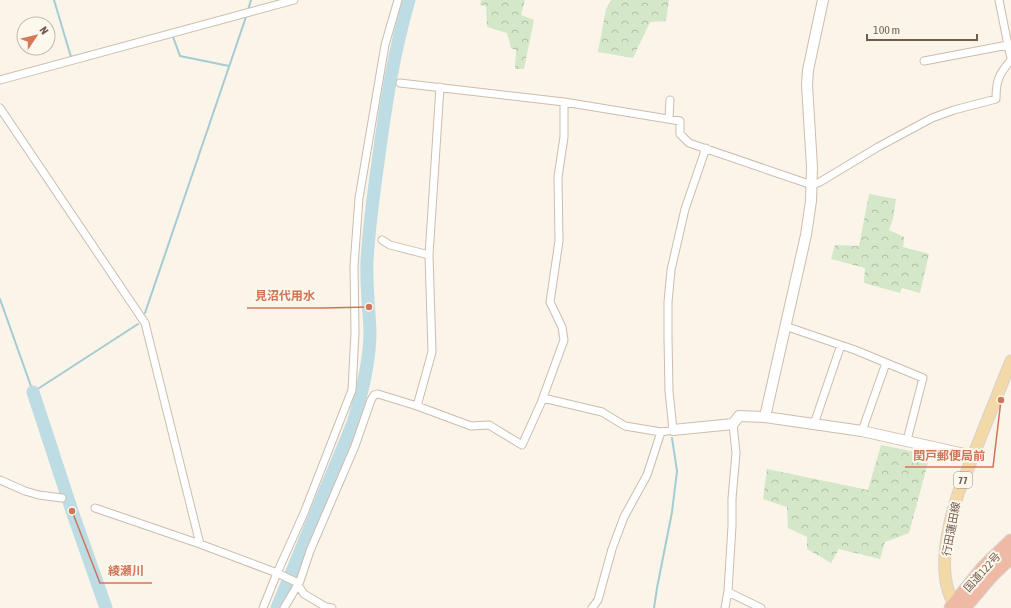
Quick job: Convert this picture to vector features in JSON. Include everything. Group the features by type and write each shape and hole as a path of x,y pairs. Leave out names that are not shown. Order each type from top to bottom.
{"highway":[{"name":"国道122号","path":"956,607 983,568 1011,541"},
{"name":"国道122号","path":"956,607 1011,557"}],"main road":[{"name":"行田蓮田線","path":"956,607 945,580 945,557 952,511 1011,361"}],"street":[{"path":"0,80 285,1 294,0"},
{"path":"263,608 304,513 352,390 355,332 354,266 359,198 385,45 398,0"},
{"path":"765,417 806,234 812,185 807,85 808,70 824,0"},
{"path":"400,83 564,102 680,121 680,134 689,143 812,185 820,182 878,147 932,118 954,110 996,99 996,86 998,78 1011,59 999,0"},
{"path":"1003,21 1011,20"},
{"path":"924,61 1008,45"},
{"path":"418,406 432,352 429,255 440,87"},
{"path":"669,119 670,100"},
{"path":"284,608 297,583 352,452 374,395 378,394 418,406 472,426 489,425 522,445 543,398 564,340 562,327 550,302 558,241 558,177 564,136 564,102"},
{"path":"0,108 145,323 200,544"},
{"path":"673,430 669,391 668,338 668,302 671,270 685,209 706,148"},
{"path":"382,240 390,244 429,255"},
{"path":"785,326 855,350 923,378 907,440"},
{"path":"814,424 841,345"},
{"path":"862,430 886,363"},
{"path":"543,398 602,412 625,426 661,432 733,424"},
{"path":"725,608 728,592 732,500 736,453 733,424 739,416 765,417 862,430 974,456"},
{"path":"592,608 598,600 624,517 647,475 661,432"},
{"path":"0,480 25,491 39,495 62,498"},
{"path":"95,508 200,544 277,573 297,583 304,594 326,607 332,608"},
{"path":"728,592 761,608"}],"green space":[{"path":"481,0 525,0 521,15 534,20 524,69 515,69 516,50 511,48 507,33 487,27 486,6 480,5"},
{"path":"611,0 669,0 666,21 650,22 633,58 598,52 606,9"},
{"path":"869,194 896,199 893,219 889,230 904,237 903,247 929,254 920,293 902,288 900,293 864,283 865,268 831,259 835,245 859,246"},
{"path":"881,445 930,455 909,533 885,542 880,559 839,549 831,563 807,549 807,537 788,528 787,507 763,499 767,469 868,490"}],"waterway":[{"path":"54,0 71,57 91,52"},
{"path":"248,10 251,0"},
{"path":"277,608 353,423 365,377 370,343 367,270 372,208 391,77 409,0"},
{"path":"145,313 247,14"},
{"path":"172,34 180,56 229,66"},
{"path":"0,299 33,392 138,324"},
{"path":"33,392 106,608"},
{"path":"654,608 672,512 677,471 672,438"}],"place":[{"name":"見沼代用水","path":"369,307"},
{"name":"閏戸郵便局前","path":"1001,400"},
{"name":"綾瀬川","path":"72,511"}]}
